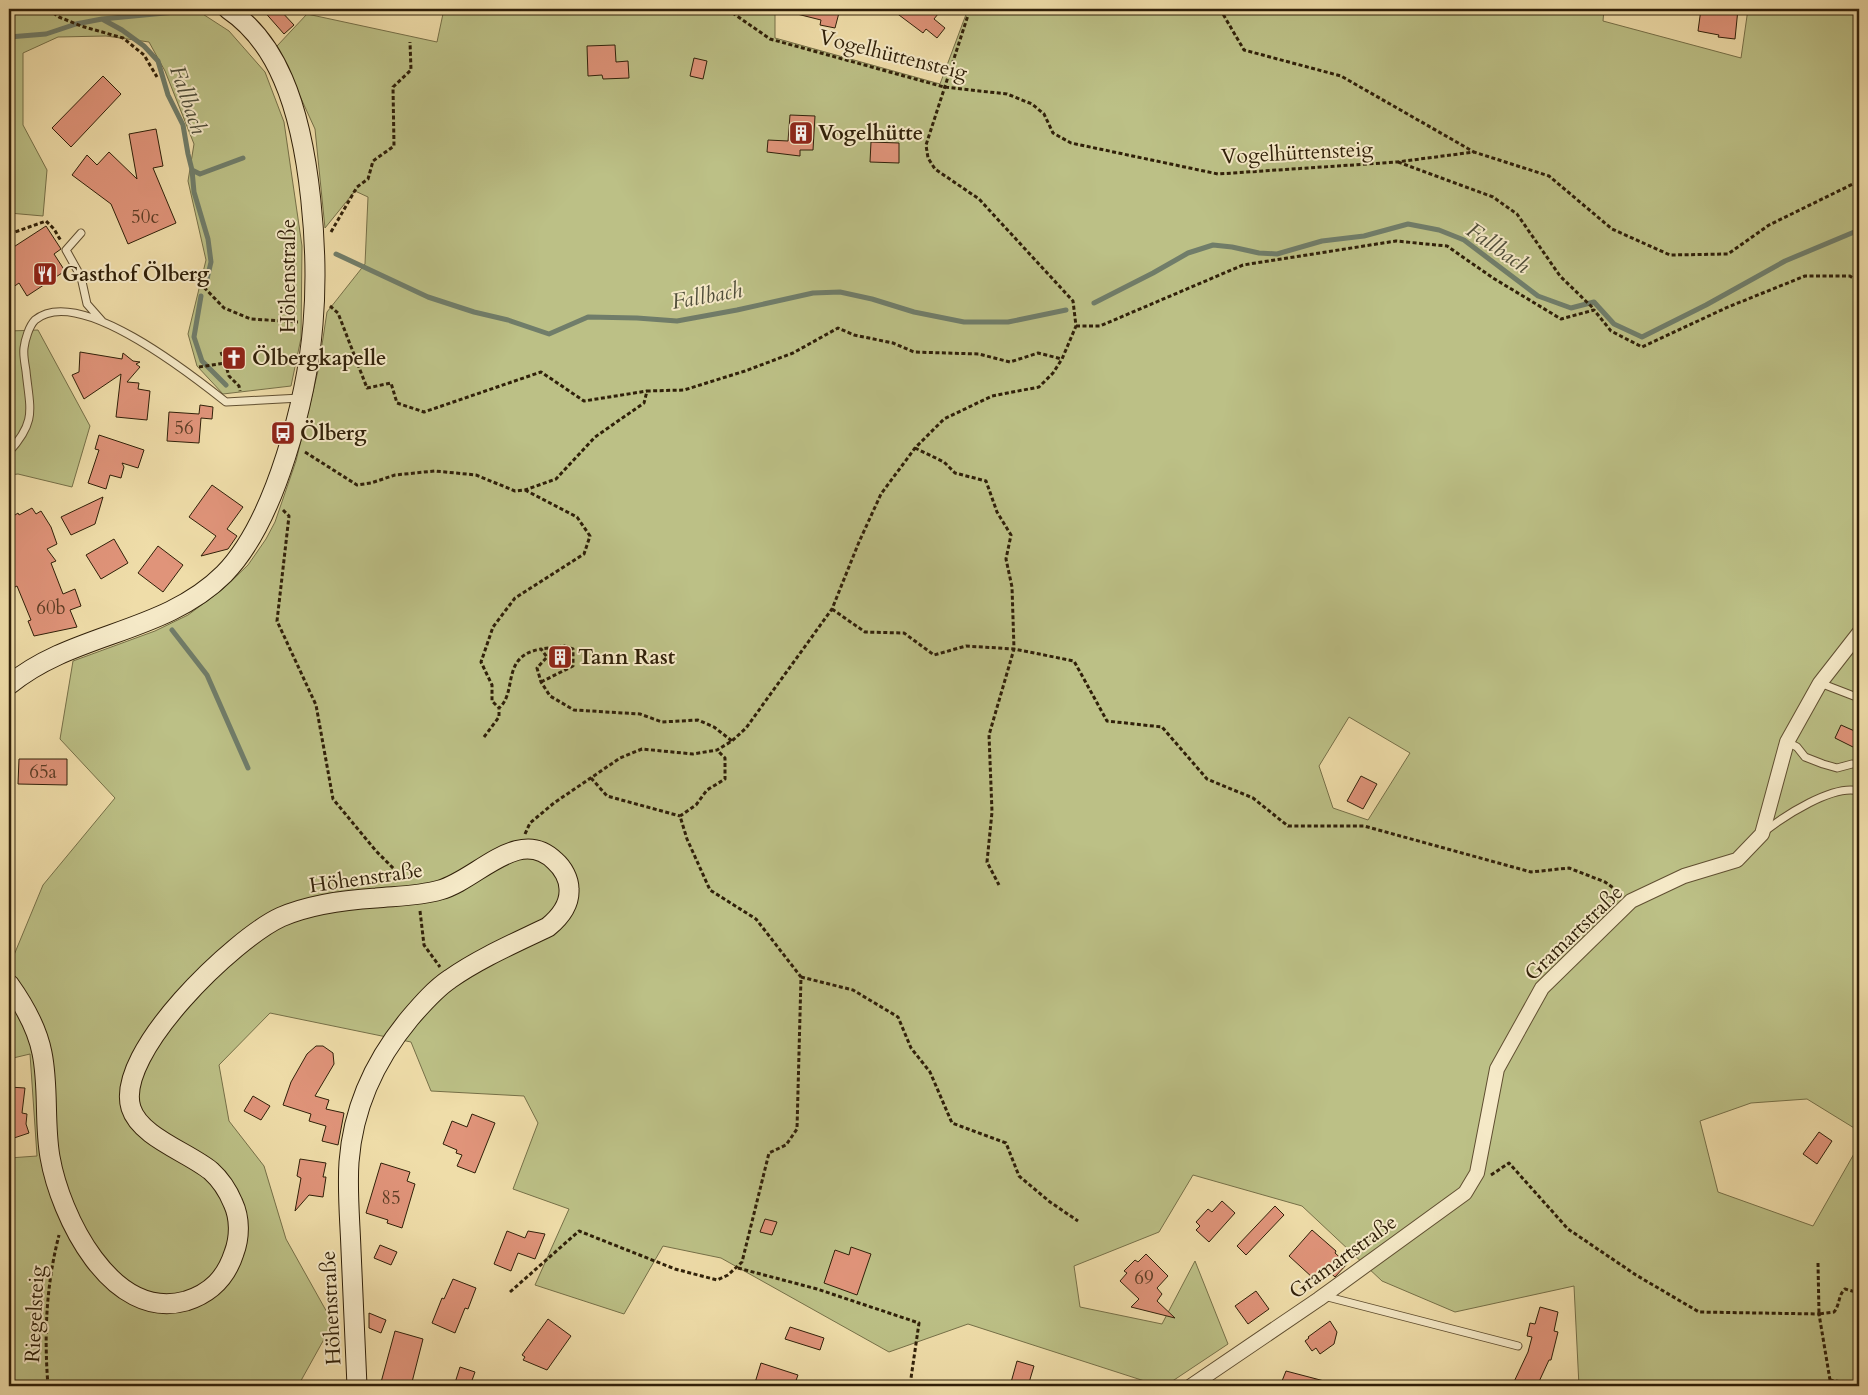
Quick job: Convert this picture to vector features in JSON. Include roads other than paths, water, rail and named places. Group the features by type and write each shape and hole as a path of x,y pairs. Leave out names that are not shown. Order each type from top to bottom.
{"street":[{"name":"Höhenstraße","path":"9,684 30,669 68,650 156,618 187,603 223,575 258,526 270,500 289,442 300,398 313,322 314,286 310,196 301,143 287,90 278,69 261,41 244,21 228,9"},
{"name":"Gramartstraße","path":"1191,1386 1324,1296 1465,1193 1477,1173 1497,1069 1542,988 1632,901 1684,876 1737,860 1762,834 1787,742 1820,683 1859,633"},
{"name":"Höhenstraße","path":"9,984 31,1019 42,1053 50,1155 58,1187 70,1218 103,1271 127,1291 151,1302 170,1304 195,1298 210,1291 229,1266 234,1254 238,1232 236,1211 227,1190 212,1172 147,1129 137,1119 131,1107 132,1080 138,1064 165,1020 185,996 221,961 266,925 282,917 337,901 418,894 440,890 451,886 500,857 520,848 540,850 548,854 560,866 569,887 567,903 555,921 548,927 475,964 450,979 416,1011 389,1045 372,1074 355,1120 349,1162 358,1386"}],"lane":[{"path":"81,233 66,250 81,277 87,304 102,322"},
{"path":"9,452 23,437 31,416 24,350 30,328 36,320 50,313 66,311 102,322 134,336 173,362 226,402 300,398"},
{"path":"1820,683 1859,698"},
{"path":"1787,742 1797,747 1805,757 1823,764 1837,768 1852,764"},
{"path":"1762,834 1786,816 1814,801 1838,791 1859,791"},
{"path":"1324,1296 1518,1346"}],"waterway":[{"path":"102,19 186,11"},
{"name":"Fallbach","path":"9,37 46,34 76,24 102,19 122,30 144,46 158,61 168,95 183,125 192,170 200,174 243,158"},
{"path":"192,170 194,192 208,239 211,262 207,279"},
{"name":"Fallbach","path":"1094,303 1188,253 1213,245 1259,253 1277,254 1322,241 1364,236 1408,224 1439,230 1464,240 1538,296 1571,308 1594,302 1614,324 1642,337 1706,305 1785,261 1859,230"},
{"name":"Fallbach","path":"336,254 428,297 549,334 588,317 677,321 813,293 840,292 872,299 914,312 964,322 1008,322 1066,310"},
{"path":"201,296 194,337 202,361 226,385"},
{"path":"172,630 207,675 248,768"}],"place":[{"name":"Vogelhütte","path":"801,133"},
{"name":"Gasthof Ölberg","path":"45,274"},
{"name":"Ölbergkapelle","path":"234,358"},
{"name":"Ölberg","path":"283,433"},
{"name":"Tann Rast","path":"560,657"}]}
